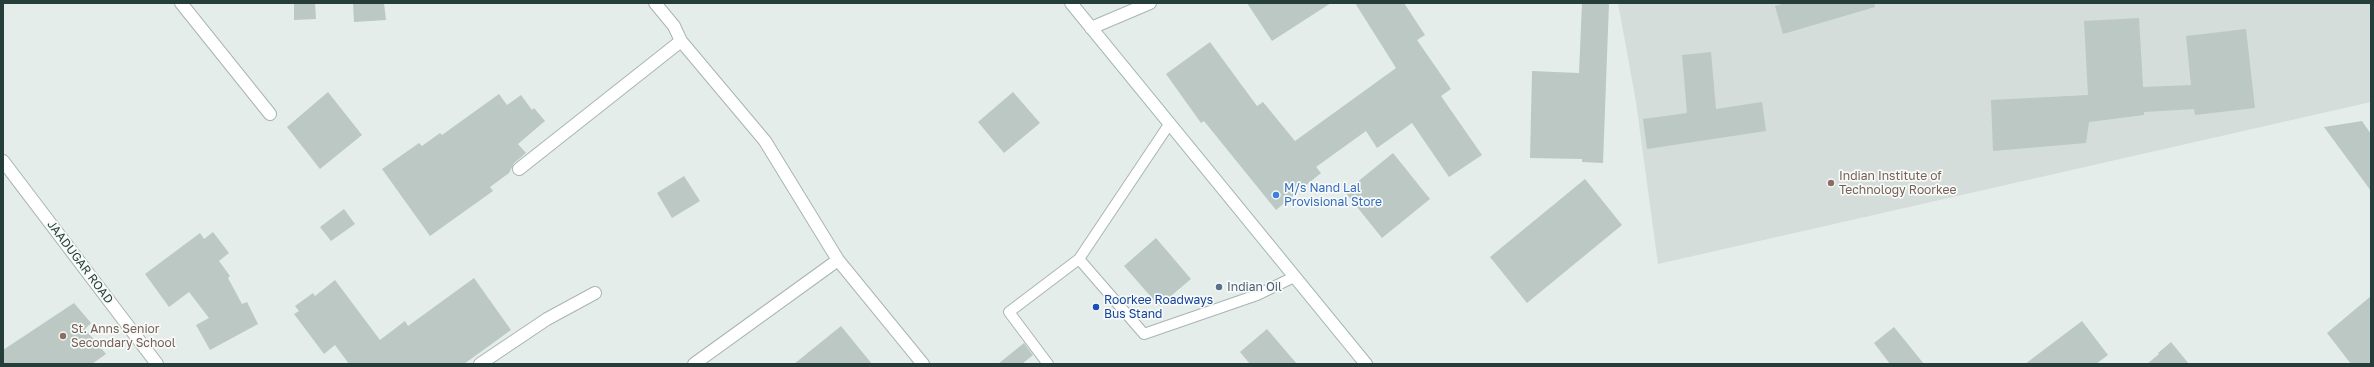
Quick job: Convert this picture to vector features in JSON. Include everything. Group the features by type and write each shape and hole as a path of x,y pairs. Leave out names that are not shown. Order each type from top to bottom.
{"street":[{"path":"182,3 270,114"},
{"path":"655,3 674,26 680,41 765,141 838,260 923,364"},
{"path":"1071,3 1366,364"},
{"path":"1091,28 1150,3"},
{"path":"519,169 680,41"},
{"name":"JAADUGAR ROAD","path":"3,161 156,364"},
{"path":"694,364 838,260"},
{"path":"480,364 547,319 595,293"}],"lane":[{"path":"1048,364 1009,312 1079,259 1170,124"},
{"path":"1079,259 1144,334 1257,295 1294,276"}],"shaded area":[{"name":"Indian Institute of Technology Roorkee","path":"1618,3 2371,3 2371,102 1658,264 1636,102"}],"building":[{"path":"294,3 315,3 316,19 294,20"},
{"path":"353,3 384,3 386,20 354,22"},
{"path":"1247,3 1331,3 1272,41"},
{"path":"1355,3 1404,3 1425,35 1417,40 1451,89 1441,96 1482,155 1449,177 1412,123 1377,148 1366,131 1316,167 1321,173 1276,210 1204,121 1201,123 1166,74 1210,42 1257,106 1263,102 1295,141 1396,68"},
{"path":"1582,3 1609,3 1603,163 1582,162 1582,159 1530,158 1532,71 1579,73"},
{"path":"1786,3 1874,3 1875,7 1783,34 1775,6"},
{"path":"2139,18 2143,87 2191,85 2186,36 2246,29 2255,108 2195,115 2194,109 2144,112 2144,115 2089,122 2086,143 1993,151 1991,100 2088,95 2084,21"},
{"path":"1711,52 1716,109 1762,102 1766,131 1647,149 1643,119 1687,113 1682,55"},
{"path":"328,92 362,135 320,169 287,127"},
{"path":"1013,92 1040,123 1004,153 978,122"},
{"path":"499,94 507,105 521,95 532,110 534,108 545,121 518,144 526,153 514,163 509,173 490,187 493,191 430,236 382,169 419,143 422,146 440,133 442,135"},
{"path":"2362,121 2371,134 2371,191 2324,127"},
{"path":"1393,153 1430,199 1382,238 1345,192"},
{"path":"684,176 700,201 672,218 657,193"},
{"path":"1585,179 1622,225 1527,303 1490,257"},
{"path":"344,209 355,224 331,241 320,227"},
{"path":"213,232 229,253 219,261 230,276 228,278 242,304 247,302 258,324 210,350 196,325 209,318 189,292 169,307 145,274 200,233 204,239"},
{"path":"1156,238 1191,279 1159,306 1124,266"},
{"path":"474,278 511,330 464,364 349,364 335,345 324,354 294,314 299,311 295,306 313,293 315,296 335,280 380,340 405,321 408,326"},
{"path":"2371,296 2371,364 2351,364 2327,333"},
{"name":"St. Anns Senior Secondary School","path":"74,303 91,323 85,329 106,354 92,364 3,364 3,350"},
{"path":"2082,321 2108,355 2096,364 2025,364"},
{"path":"841,326 872,364 794,364"},
{"path":"1894,327 1924,364 1890,364 1874,343"},
{"path":"1267,329 1297,364 1250,364 1240,352"},
{"path":"2171,342 2189,364 2147,364 2159,354 2158,353"},
{"path":"1024,343 1033,355 1022,364 998,364"}],"place":[{"name":"Indian Institute of Technology Roorkee","path":"1831,183"},
{"name":"M/s Nand Lal Provisional Store","path":"1276,195"},
{"name":"Indian Oil","path":"1219,287"},
{"name":"Roorkee Roadways Bus Stand","path":"1096,307"},
{"name":"St. Anns Senior Secondary School","path":"63,336"}]}
